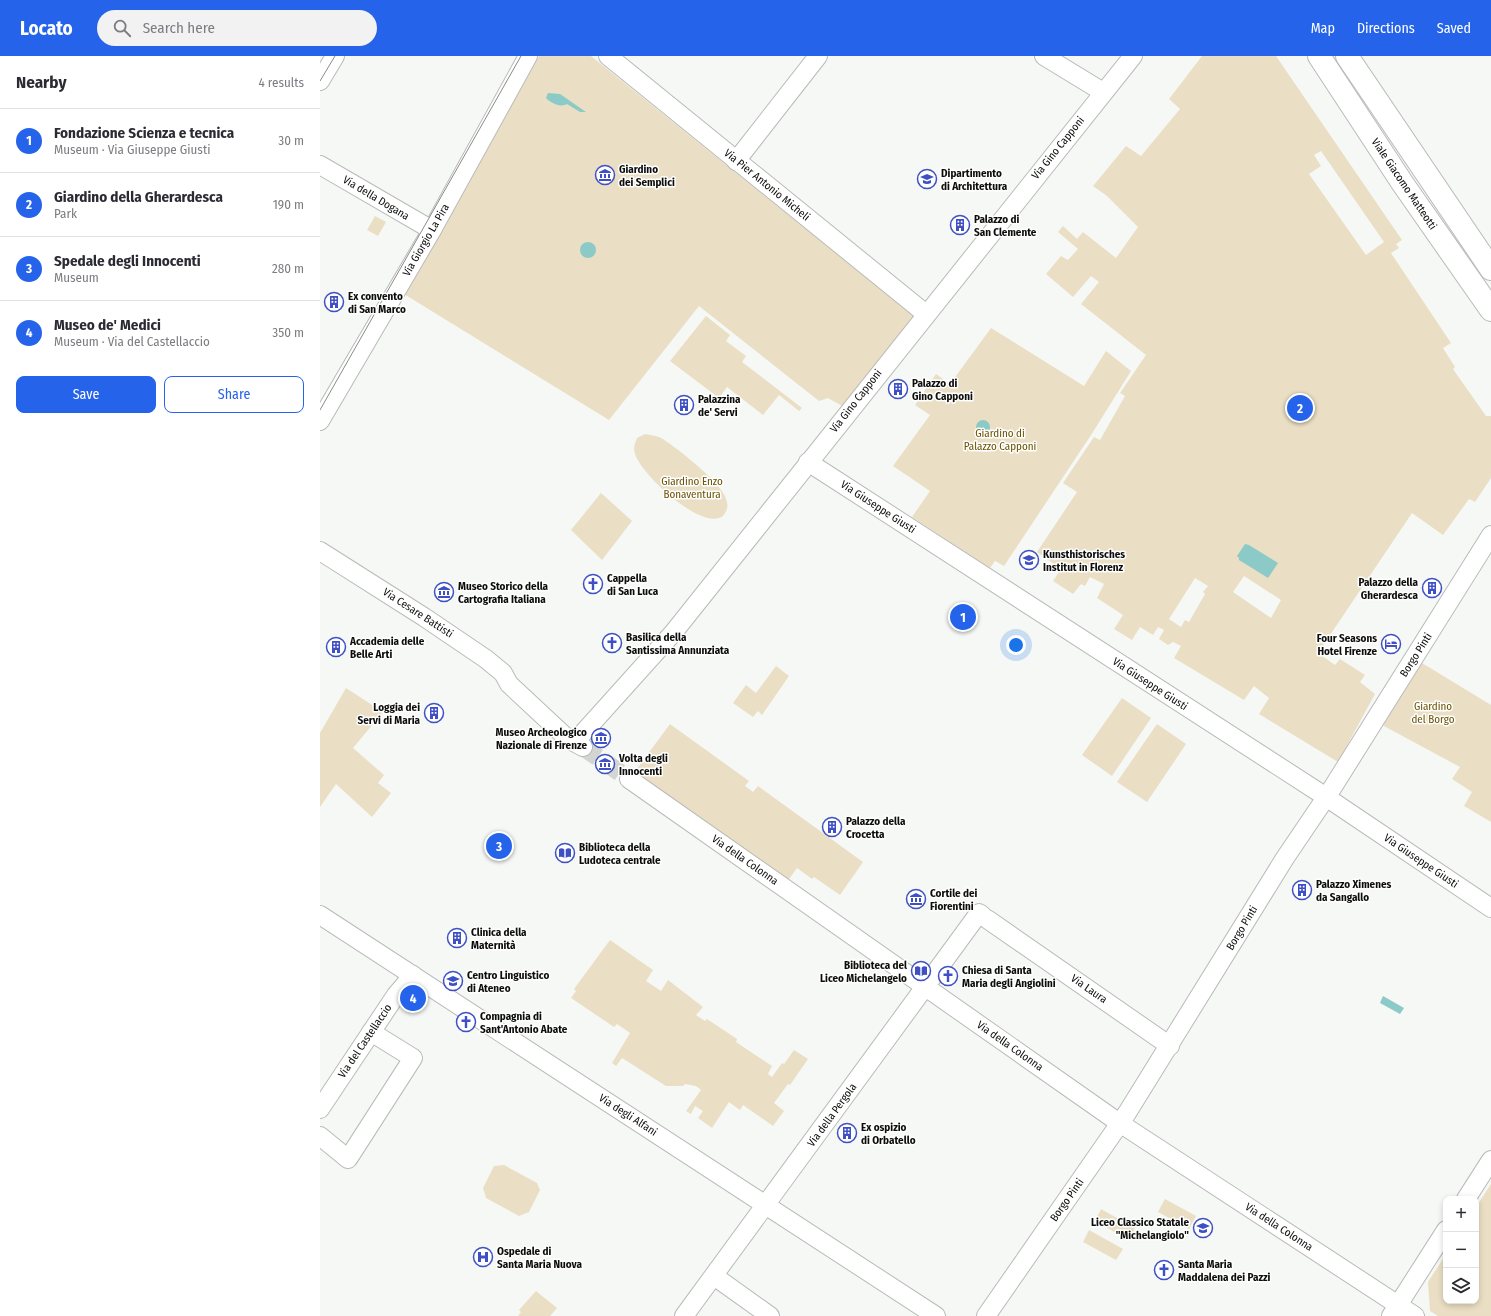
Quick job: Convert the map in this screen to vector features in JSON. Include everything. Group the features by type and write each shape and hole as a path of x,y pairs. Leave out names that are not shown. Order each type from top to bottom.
{"main road":[{"name":"Viale Giacomo Matteotti","path":"1319,56 1400,178 1491,310"},
{"path":"1346,56 1491,269"}],"street":[{"path":"320,81 334,56"},
{"name":"Via Giorgio La Pira","path":"320,421 432,230 528,56"},
{"name":"Via Pier Antonio Micheli","path":"608,56 926,314"},
{"path":"736,161 818,56"},
{"path":"1044,56 1103,92"},
{"name":"Via Gino Capponi","path":"579,745 673,632 1133,56"},
{"name":"Via della Dogana","path":"320,165 432,230"},
{"name":"Via Giuseppe Giusti","path":"808,462 1326,798 1491,908"},
{"name":"Borgo Pinti","path":"986,1316 1120,1124 1170,1046 1285,858 1326,798 1491,535"},
{"name":"Via Cesare Battisti","path":"320,551 424,616 477,652 503,674 509,684 568,739 579,745"},
{"name":"Via della Colonna","path":"629,779 1120,1124 1394,1311 1415,1316"},
{"name":"Via degli Alfani","path":"320,915 936,1316"},
{"name":"Via della Pergola","path":"684,1316 926,987 983,916"},
{"name":"Via Laura","path":"983,916 1170,1046"},
{"name":"Via del Castellaccio","path":"320,1109 396,995 413,975"},
{"path":"320,1136 348,1158 413,1058 372,1032"},
{"path":"1468,1196 1491,1160"},
{"path":"1394,1311 1445,1232"},
{"path":"714,1276 770,1316"}],"green space":[{"name":"Giardino dei Semplici","path":"539,56 591,56 916,318 844,407 828,398 819,401 699,306 609,420 404,294"},
{"path":"1202,56 1276,56 1402,240 1396,244 1399,248 1391,253 1451,343 1443,348 1455,367 1453,369 1486,416 1491,416 1491,478 1475,502 1469,499 1443,535 1412,513 1318,653 1335,665 1340,659 1365,675 1360,682 1375,694 1338,762 1259,714 1269,698 1254,686 1244,700 1174,658 1181,646 1173,642 1168,645 1159,639 1164,630 1158,627 1153,635 1140,627 1132,640 1114,629 1123,615 1097,598 1104,584 1090,577 1085,586 1081,584 1073,594 1053,581 1061,569 1037,552 1077,492 1063,483 1094,437 1100,440 1125,396 1120,393 1146,355 1081,304 1099,282 1091,276 1073,297 1046,274 1061,256 1068,260 1078,249 1058,232 1063,226 1077,239 1083,232 1116,258 1138,227 1107,196 1093,186 1126,146 1141,156 1180,109 1169,99","holes":["1321,151 1384,242 1366,255 1309,174 1321,166 1314,155","1244,576 1281,600 1271,618 1233,592","1195,578 1208,586 1203,592 1205,594 1189,622 1185,620 1181,627 1169,619"]},
{"path":"375,216 386,222 378,236 367,230"},
{"path":"706,316 730,335 726,341 746,356 742,362 802,408 799,411 779,395 763,415 727,387 719,398 670,361"},
{"name":"Giardino di Palazzo Capponi","path":"991,328 1084,386 1106,351 1131,371 1093,432 1004,566 995,561 990,568 912,517 930,491 893,466 930,415 915,405 936,374 950,384"},
{"name":"Giardino Enzo Bonaventura","path":"645,434 663,439 699,467 717,484 723,492 727,502 726,512 723,516 713,519 701,516 688,509 660,487 648,474 634,452 637,438"},
{"path":"601,493 632,521 602,560 571,530"},
{"name":"Giardino del Borgo","path":"1422,663 1491,705 1491,822 1464,806 1472,792 1452,779 1460,767 1382,725"},
{"path":"776,666 789,676 762,715 758,711 753,717 733,703 746,685 756,693"},
{"path":"346,688 383,712 353,748 384,775 378,783 391,793 372,817 336,784 320,807 320,733"},
{"path":"1122,698 1151,718 1112,776 1082,755"},
{"path":"670,724 749,781 745,786 753,792 758,786 863,862 840,895 814,877 812,879 797,868 787,882 633,774"},
{"path":"1157,724 1186,744 1147,802 1117,782"},
{"path":"610,940 653,970 646,981 661,991 668,980 703,1007 696,1015 705,1021 707,1019 737,1039 736,1042 772,1066 768,1074 772,1077 794,1050 808,1059 790,1085 788,1084 774,1103 784,1111 773,1126 743,1105 740,1110 729,1102 712,1128 698,1118 703,1111 695,1106 691,1114 686,1111 701,1090 696,1086 685,1084 683,1086 666,1086 622,1058 616,1066 612,1063 630,1033 617,1024 614,1027 571,998 576,991 574,989"},
{"path":"504,1165 537,1183 540,1190 529,1212 519,1216 486,1198 483,1188 494,1166"},
{"path":"1491,1184 1491,1316 1438,1316 1430,1311 1428,1282 1443,1259 1443,1304 1479,1304 1479,1202"},
{"path":"1165,1199 1196,1216 1189,1229 1158,1212"},
{"path":"1101,1209 1135,1228 1129,1240 1095,1221"},
{"path":"1089,1230 1123,1249 1116,1260 1083,1242"},
{"path":"536,1291 557,1308 550,1316 518,1316 521,1312 519,1310"}],"water":[{"path":"548,93 560,94 586,112 580,112 567,104 559,105 553,103 546,98"},
{"path":"585,242 591,242 596,247 594,256 591,258 585,258 580,253 580,247"},
{"path":"980,420 986,420 990,424 990,430 986,434 980,434 976,430 976,424"},
{"path":"1245,544 1278,563 1268,578 1239,560 1237,556"},
{"path":"1383,996 1404,1008 1400,1014 1380,1003"}],"tunnel":[{"path":"583,747 629,779"}],"tram line":[{"path":"320,81 335,56"},
{"path":"320,410 521,56"}],"place":[{"name":"Giardino dei Semplici","path":"605,175"},
{"name":"Dipartimento di Architettura","path":"927,179"},
{"name":"Palazzo di San Clemente","path":"960,225"},
{"name":"Ex convento di San Marco","path":"334,302"},
{"name":"Palazzo di Gino Capponi","path":"898,389"},
{"name":"Palazzina de' Servi","path":"684,405"},
{"name":"Giardino della Gherardesca","path":"1300,408"},
{"name":"Kunsthistorisches Institut in Florenz","path":"1029,560"},
{"name":"Cappella di San Luca","path":"593,584"},
{"name":"Palazzo della Gherardesca","path":"1432,588"},
{"name":"Museo Storico della Cartografia Italiana","path":"444,592"},
{"name":"Fondazione Scienza e tecnica","path":"963,617"},
{"name":"Basilica della Santissima Annunziata","path":"612,643"},
{"name":"Four Seasons Hotel Firenze","path":"1391,644"},
{"name":"Accademia delle Belle Arti","path":"336,647"},
{"name":"Loggia dei Servi di Maria","path":"434,713"},
{"name":"Museo Archeologico Nazionale di Firenze","path":"601,738"},
{"name":"Volta degli Innocenti","path":"605,764"},
{"name":"Palazzo della Crocetta","path":"832,827"},
{"name":"Spedale degli Innocenti","path":"499,846"},
{"name":"Biblioteca della Ludoteca centrale","path":"565,853"},
{"name":"Palazzo Ximenes da Sangallo","path":"1302,890"},
{"name":"Cortile dei Fiorentini","path":"916,899"},
{"name":"Clinica della Maternità","path":"457,938"},
{"name":"Biblioteca del Liceo Michelangelo","path":"921,971"},
{"name":"Chiesa di Santa Maria degli Angiolini","path":"948,976"},
{"name":"Centro Linguistico di Ateneo","path":"453,981"},
{"name":"Museo de' Medici","path":"413,998"},
{"name":"Compagnia di Sant'Antonio Abate","path":"466,1022"},
{"name":"Ex ospizio di Orbatello","path":"847,1133"},
{"name":"Liceo Classico Statale \"Michelangiolo\"","path":"1203,1228"},
{"name":"Ospedale di Santa Maria Nuova","path":"483,1257"},
{"name":"Santa Maria Maddalena dei Pazzi","path":"1164,1270"}]}
